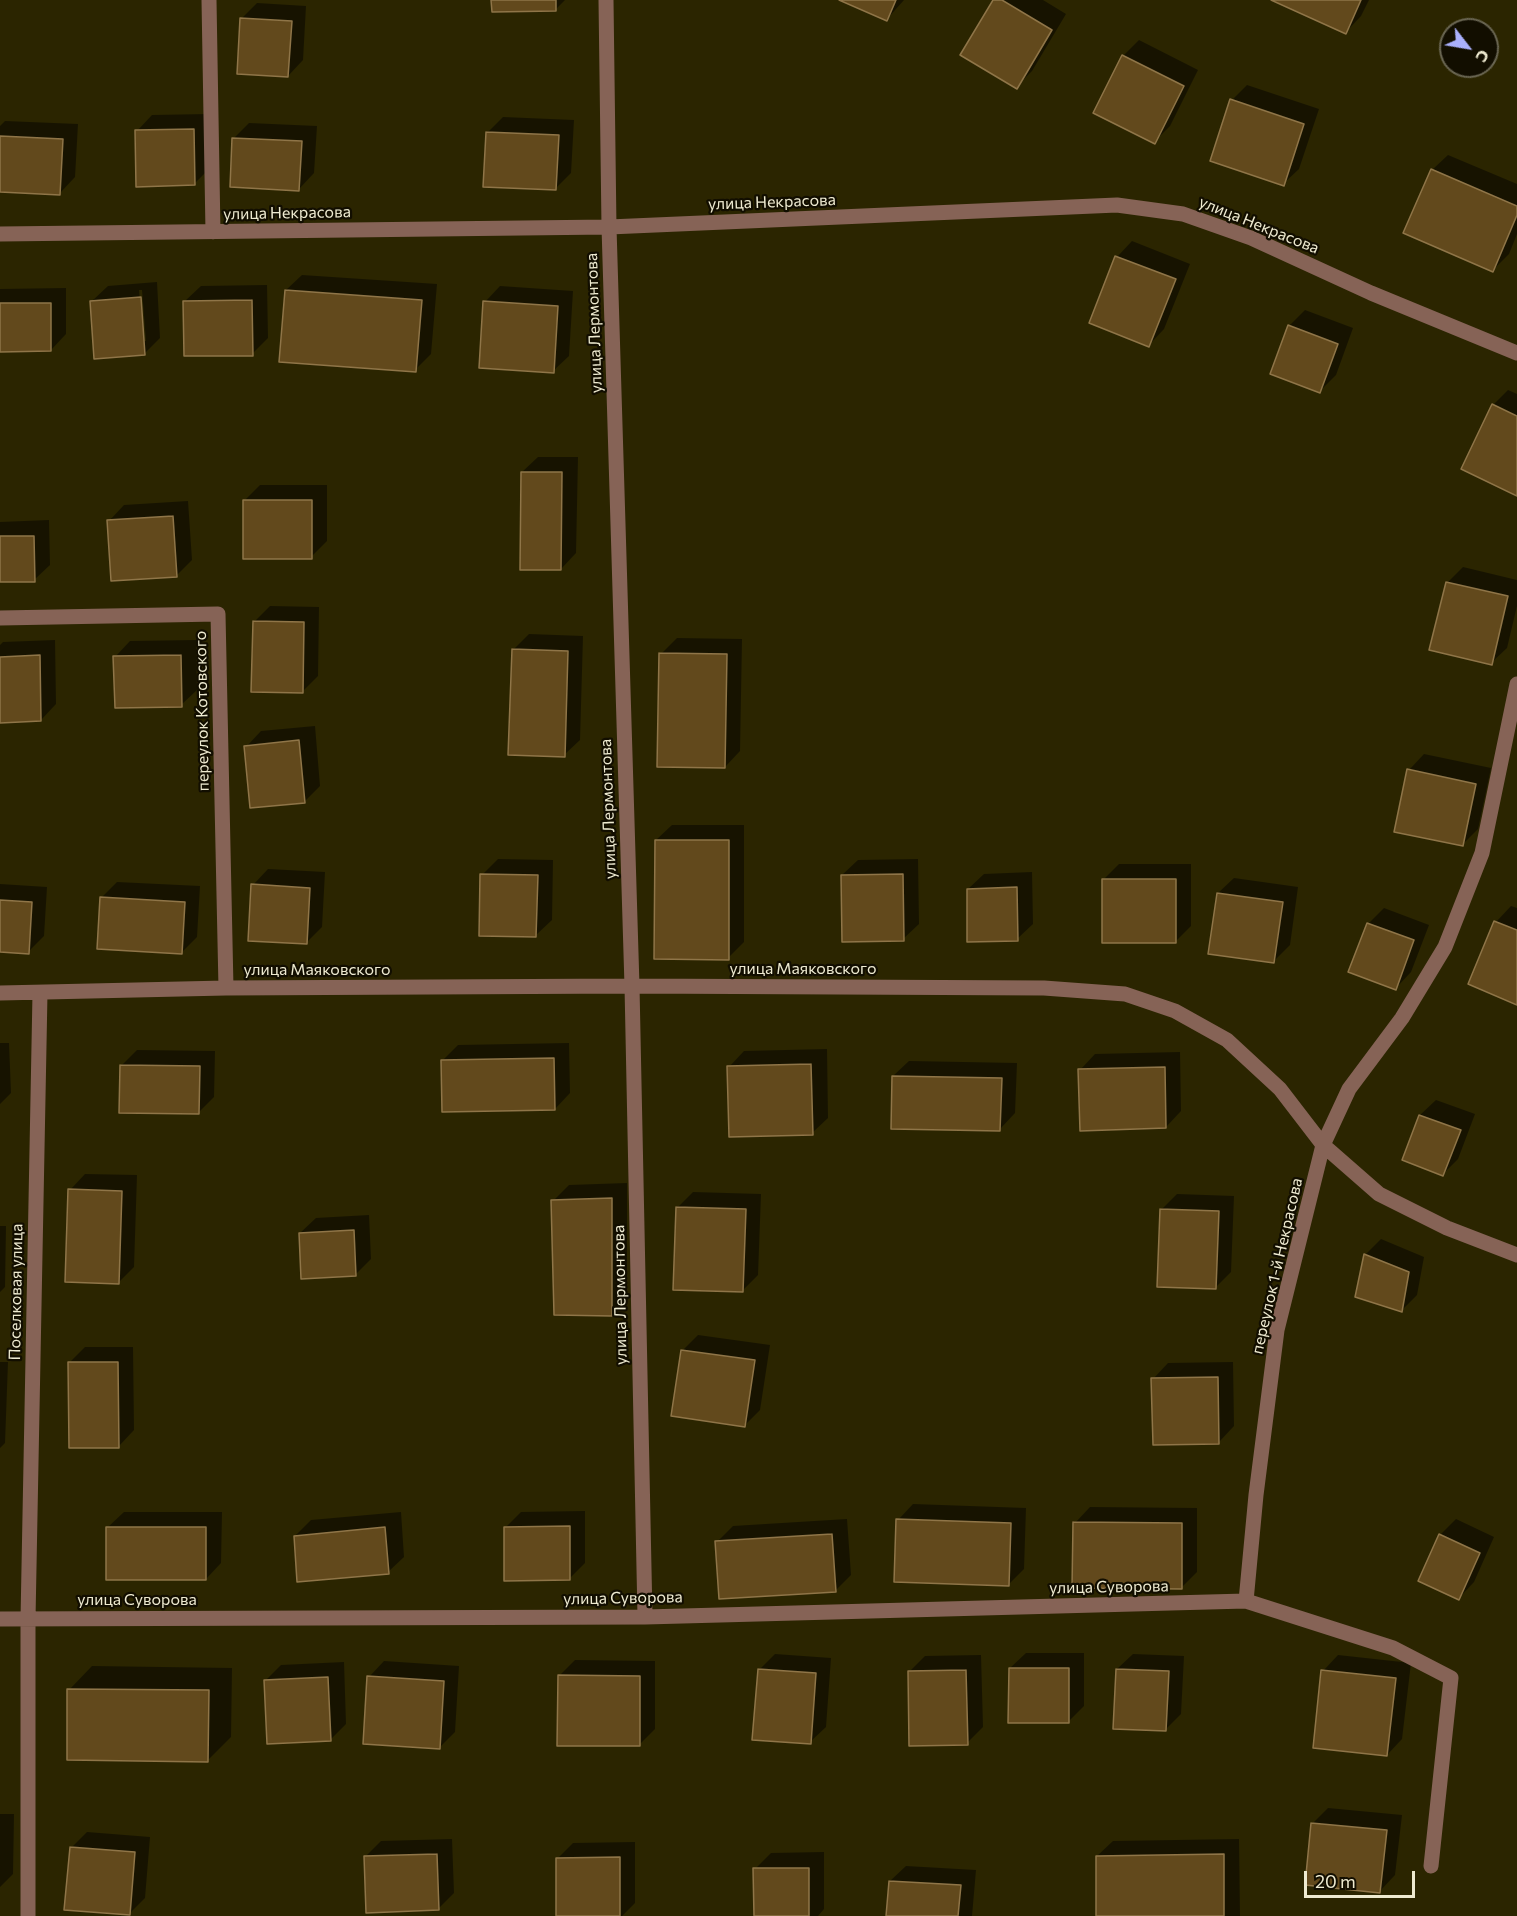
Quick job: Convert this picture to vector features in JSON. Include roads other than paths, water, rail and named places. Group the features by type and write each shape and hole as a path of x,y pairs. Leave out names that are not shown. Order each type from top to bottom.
{"street":[{"path":"210,0 213,232"},
{"name":"улица Лермонтова","path":"606,0 609,227 632,986 645,1617"},
{"name":"улица Некрасова","path":"0,234 609,227 1117,205 1183,214 1251,238 1371,293 1517,354"},
{"name":"переулок Котовского","path":"0,618 218,614 226,988"},
{"name":"переулок 1-й Некрасова","path":"1246,1601 1256,1495 1277,1330 1323,1145 1349,1089 1402,1018 1445,947 1482,853 1517,684"},
{"name":"улица Маяковского","path":"0,993 226,988 632,986 1044,988 1125,994 1176,1011 1227,1040 1280,1089 1323,1145 1379,1194 1447,1228 1517,1255"},
{"name":"Поселковая улица","path":"28,1916 28,1619 40,993"},
{"path":"1246,1601 1393,1648 1451,1678 1431,1866"},
{"name":"улица Суворова","path":"0,1619 645,1617 1246,1601"}]}
